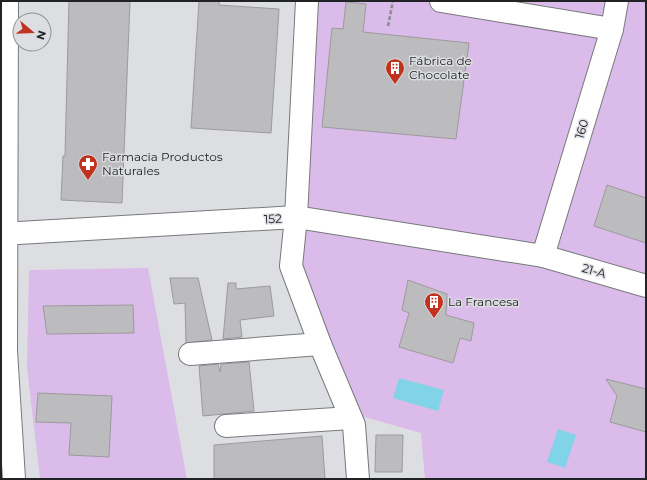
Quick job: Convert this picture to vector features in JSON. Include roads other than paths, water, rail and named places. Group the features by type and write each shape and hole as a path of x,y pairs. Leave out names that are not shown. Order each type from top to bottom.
{"street":[{"path":"7,1 4,234 6,351 14,479"},
{"path":"307,1 296,217 291,266 320,344 354,425 358,479"},
{"path":"441,1 612,30"},
{"name":"160","path":"543,256 612,30 617,1"},
{"name":"152","path":"4,234 296,217 543,256"},
{"name":"21-A","path":"543,256 646,286"},
{"path":"190,354 320,344"},
{"path":"226,426 351,418"}],"water":[{"path":"399,378 444,390 438,411 393,398"},
{"path":"558,429 576,435 565,468 547,462"}],"place":[{"name":"Fábrica de Chocolate","path":"395,85"},
{"name":"Farmacia Productos Naturales","path":"88,181"},
{"name":"La Francesa","path":"434,319"}]}
